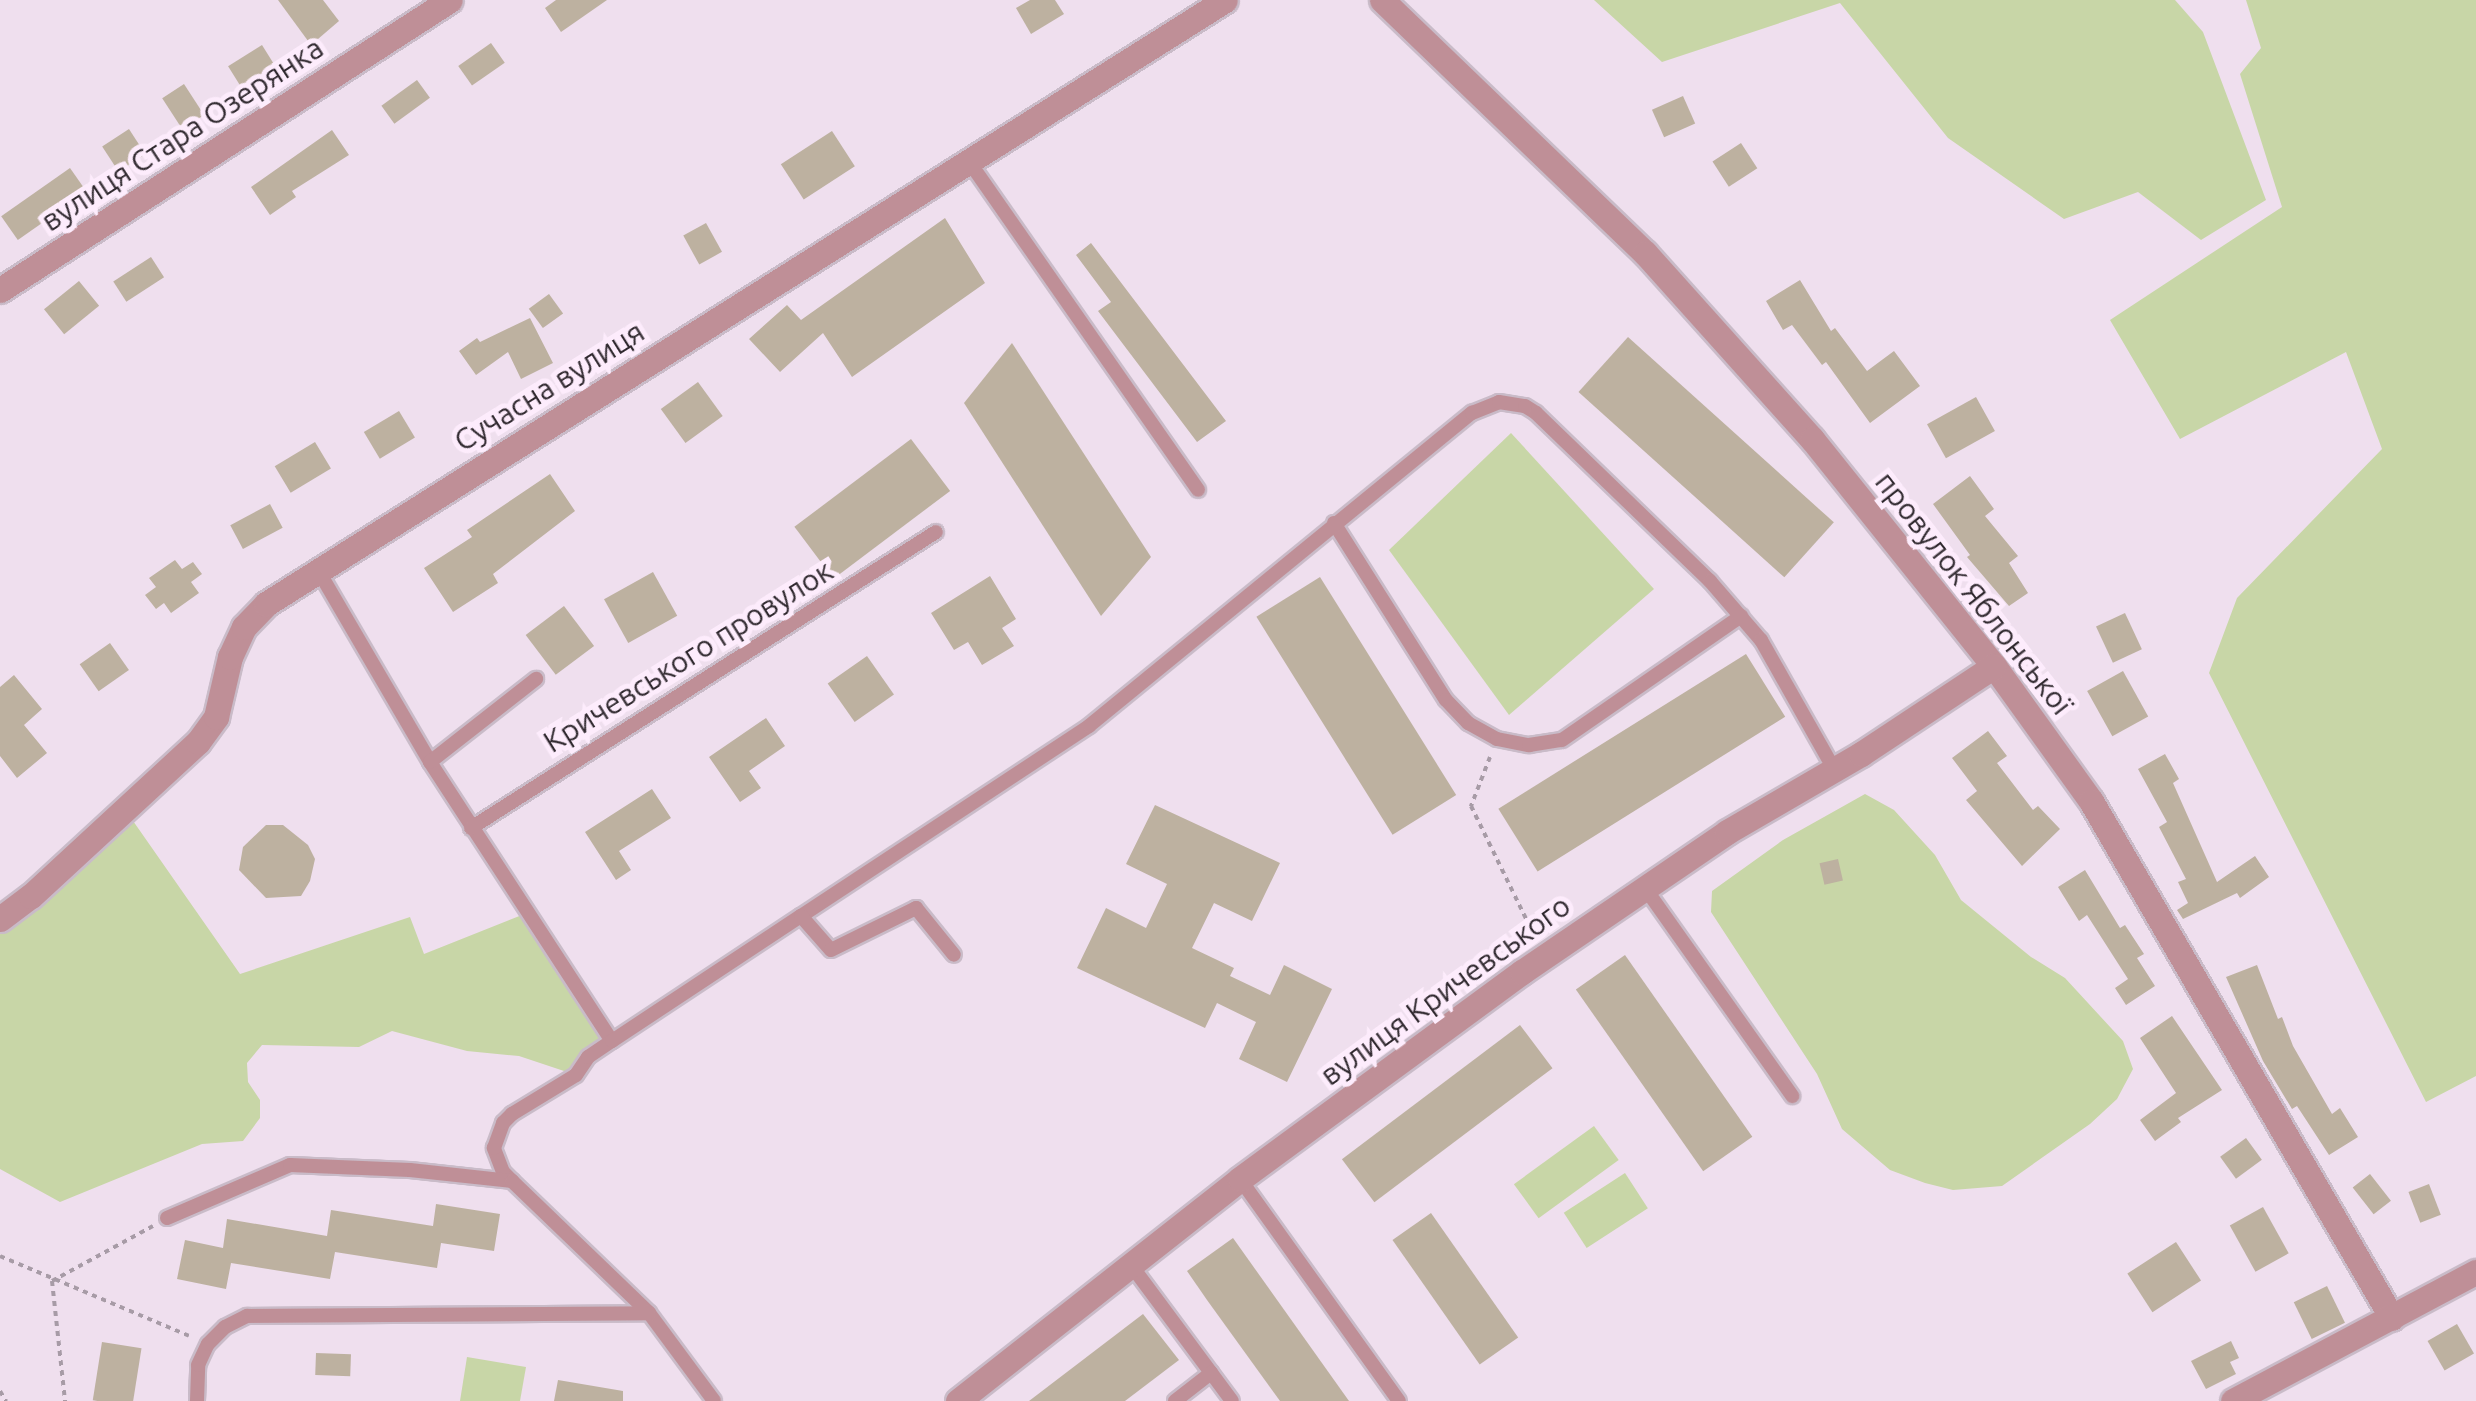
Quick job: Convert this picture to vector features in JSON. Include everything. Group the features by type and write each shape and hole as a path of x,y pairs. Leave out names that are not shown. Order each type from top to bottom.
{"street":[{"name":"вулиця Стара Озерянка","path":"0,290 450,0"},
{"name":"Сучасна вулиця","path":"0,919 31,896 198,742 216,717 230,656 244,627 266,604 1225,0"},
{"name":"провулок Яблонської","path":"1382,0 1644,253 1812,439 1994,666 2091,801 2392,1318"},
{"name":"вулиця Кричевського","path":"958,1401 1240,1179 1544,957 1726,832 1834,769 1994,666"},
{"path":"2233,1401 2476,1272"}],"lane":[{"path":"968,160 1198,490"},
{"path":"714,1401 649,1312 496,1161 496,1135 502,1124 576,1075 588,1057 1089,726 1334,523 1486,405 1513,402 1536,412 1741,616 1761,640 1834,769"},
{"path":"1334,523 1446,700 1468,724 1497,739 1530,744 1562,740 1741,616"},
{"name":"Кричевського провулок","path":"471,828 936,532"},
{"path":"318,570 471,828 612,1041"},
{"path":"430,762 536,679"},
{"path":"1645,888 1792,1096"},
{"path":"801,916 831,950 916,908 954,955"},
{"path":"167,1218 290,1165 410,1170 512,1181"},
{"path":"1240,1179 1399,1401"},
{"path":"1131,1265 1232,1401"},
{"path":"196,1401 198,1366 208,1344 225,1327 247,1316 270,1312 649,1312"},
{"path":"1175,1401 1211,1374"}],"path":[{"path":"1497,739 1471,806 1544,957"},
{"path":"52,1281 167,1218"},
{"path":"0,1256 208,1344"},
{"path":"52,1281 65,1401"},
{"path":"0,1391 6,1401"}],"green space":[{"path":"1594,0 2175,0 2203,32 2266,200 2201,240 2138,192 2064,219 1948,138 1840,3 1662,62"},
{"path":"2246,0 2476,0 2476,1076 2426,1102 2209,673 2237,598 2382,449 2346,352 2180,439 2110,320 2282,207 2240,74 2261,48"},
{"path":"1511,433 1654,589 1509,715 1389,550"},
{"path":"1865,794 1894,810 1935,855 1961,900 2031,957 2065,978 2123,1041 2133,1069 2117,1099 2090,1124 2002,1186 1953,1190 1925,1183 1890,1170 1842,1129 1817,1074 1711,912 1712,891 1783,840"},
{"path":"131,818 240,974 410,917 424,954 527,913 612,1041 576,1075 519,1056 467,1051 392,1031 359,1047 262,1045 247,1063 248,1082 260,1100 260,1118 243,1141 202,1144 60,1202 0,1169 0,929"},
{"path":"1594,1126 1619,1160 1539,1218 1514,1184"},
{"path":"1625,1173 1648,1208 1587,1248 1564,1213"},
{"path":"467,1357 526,1367 520,1401 460,1401"}],"building":[{"path":"278,0 323,0 339,21 311,45"},
{"path":"556,0 607,0 561,32 545,8"},
{"path":"1030,0 1055,0 1064,14 1031,34 1016,8"},
{"path":"491,43 505,63 472,86 458,66"},
{"path":"262,45 276,67 242,88 228,66"},
{"path":"417,80 430,98 394,124 381,106"},
{"path":"184,84 204,115 182,129 162,98"},
{"path":"1683,96 1695,123 1664,137 1652,110"},
{"path":"129,129 145,154 119,172 102,146"},
{"path":"332,130 349,155 292,191 296,197 270,215 251,187"},
{"path":"832,131 855,166 804,199 781,164"},
{"path":"1741,143 1757,168 1729,187 1712,162"},
{"path":"70,168 87,192 18,240 1,216"},
{"path":"945,218 985,283 852,377 823,333 780,372 749,339 787,305 801,320"},
{"path":"706,223 722,252 699,264 683,236"},
{"path":"1091,243 1226,421 1197,442 1098,311 1111,302 1076,255"},
{"path":"151,257 164,277 126,302 113,282"},
{"path":"1800,280 1831,331 1835,328 1867,371 1894,351 1920,386 1870,423 1826,362 1822,365 1792,325 1783,330 1766,301"},
{"path":"79,281 99,306 64,334 44,309"},
{"path":"549,294 563,313 543,328 529,309"},
{"path":"530,318 553,363 521,379 508,352 476,375 459,351 477,338 480,342"},
{"path":"1628,337 1834,522 1784,577 1578,392"},
{"path":"1012,343 1151,557 1101,616 964,403"},
{"path":"698,382 723,416 685,443 661,409"},
{"path":"1976,397 1995,431 1946,458 1927,424"},
{"path":"399,411 415,438 380,459 364,432"},
{"path":"911,439 950,491 834,579 794,527"},
{"path":"315,442 331,469 291,493 275,466"},
{"path":"550,474 575,511 493,574 498,583 453,612 424,568 472,537 467,530"},
{"path":"1970,476 1994,509 1985,516 2018,556 2009,563 2028,593 2009,606 1967,557 1970,555 1933,504"},
{"path":"270,504 283,528 243,549 230,525"},
{"path":"175,560 182,569 193,562 202,574 191,582 199,593 171,613 164,603 156,609 145,595 156,587 149,578"},
{"path":"653,572 677,616 628,643 604,599"},
{"path":"990,576 1016,619 1002,628 1014,646 982,665 968,642 954,650 931,613"},
{"path":"1320,577 1456,795 1393,835 1256,617"},
{"path":"564,606 594,646 556,675 526,635"},
{"path":"2125,613 2142,649 2113,663 2096,627"},
{"path":"110,643 129,670 99,691 80,664"},
{"path":"1746,654 1785,717 1538,871 1498,809"},
{"path":"867,656 894,695 855,722 828,684"},
{"path":"2123,671 2148,716 2112,736 2087,691"},
{"path":"14,675 42,709 24,725 47,753 17,778 0,756 0,687"},
{"path":"766,718 785,746 749,771 761,788 740,802 709,757"},
{"path":"1988,731 2007,756 1997,763 2033,810 2038,806 2060,829 2022,866 1966,800 1977,791 1952,758"},
{"path":"2165,754 2179,779 2173,783 2217,882 2255,856 2269,877 2240,898 2237,893 2183,919 2177,910 2188,903 2178,882 2186,879 2159,827 2167,822 2138,769"},
{"path":"652,789 671,818 619,851 631,870 616,880 585,832"},
{"path":"1155,805 1280,863 1252,921 1214,903 1192,948 1234,968 1230,976 1270,995 1284,965 1332,989 1287,1082 1239,1059 1256,1022 1217,1003 1205,1028 1077,968 1106,908 1146,928 1167,884 1126,864"},
{"path":"266,825 283,825 308,845 315,859 310,881 301,896 266,898 239,870 243,847"},
{"path":"1838,859 1843,880 1824,885 1819,863"},
{"path":"2085,870 2120,928 2125,925 2144,954 2137,958 2155,986 2126,1005 2115,988 2128,979 2087,915 2079,921 2058,887"},
{"path":"1625,955 1752,1137 1703,1171 1576,989"},
{"path":"2257,965 2278,1019 2282,1017 2293,1046 2332,1114 2340,1108 2358,1137 2329,1155 2297,1106 2292,1109 2263,1061 2226,977"},
{"path":"2172,1016 2222,1090 2178,1118 2181,1122 2155,1141 2140,1120 2176,1093 2140,1038"},
{"path":"1520,1025 1552,1068 1374,1202 1342,1159"},
{"path":"2246,1138 2262,1160 2236,1179 2220,1157"},
{"path":"2370,1174 2391,1201 2374,1214 2353,1188"},
{"path":"2429,1184 2441,1215 2420,1223 2408,1192"},
{"path":"436,1204 500,1214 494,1251 441,1243 437,1268 335,1252 330,1279 231,1263 226,1289 177,1279 185,1240 223,1248 227,1219 327,1236 331,1210 433,1226"},
{"path":"2263,1207 2289,1253 2255,1272 2230,1225"},
{"path":"1431,1213 1518,1338 1480,1364 1392,1240"},
{"path":"1233,1238 1349,1401 1280,1401 1207,1300 1187,1271"},
{"path":"2176,1242 2201,1281 2152,1312 2127,1274"},
{"path":"2327,1286 2345,1323 2312,1339 2294,1302"},
{"path":"1143,1314 1179,1360 1125,1401 1029,1401"},
{"path":"2457,1324 2474,1353 2445,1370 2428,1341"},
{"path":"2231,1341 2239,1358 2230,1362 2236,1374 2206,1389 2191,1361"},
{"path":"102,1342 142,1348 133,1401 93,1400"},
{"path":"316,1353 351,1354 350,1376 315,1375"},
{"path":"558,1380 623,1391 623,1401 554,1401"}]}
